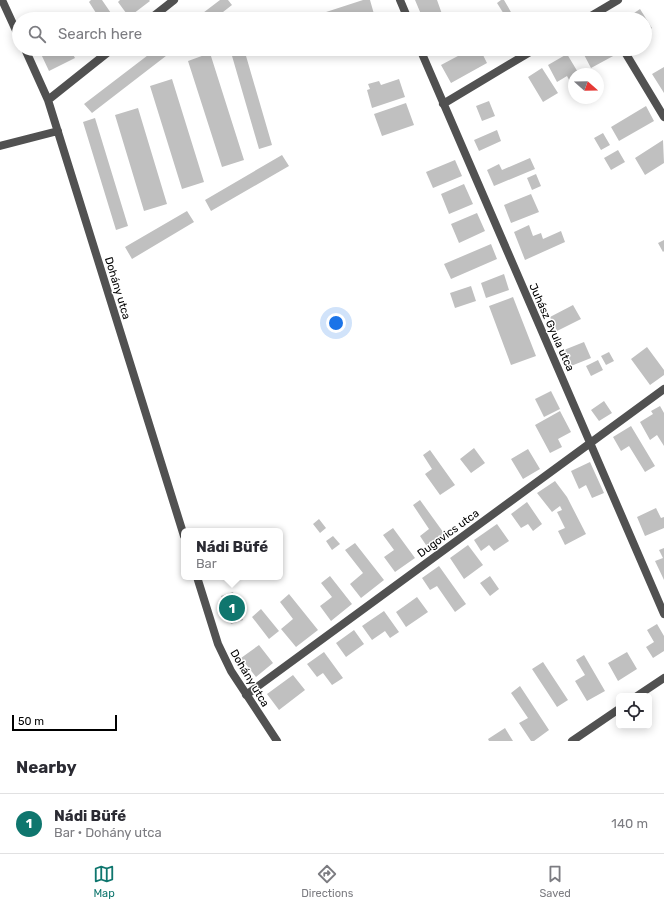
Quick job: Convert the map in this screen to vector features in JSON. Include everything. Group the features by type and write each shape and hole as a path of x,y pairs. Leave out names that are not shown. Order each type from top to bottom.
{"street":[{"path":"2,0 12,22"},
{"path":"159,12 174,0"},
{"path":"400,0 405,12"},
{"path":"600,11 618,0"},
{"name":"Dohány utca","path":"28,56 48,100 182,528"},
{"path":"48,100 103,56"},
{"name":"Juhász Gyula utca","path":"423,56 664,614"},
{"path":"443,104 523,56"},
{"path":"627,56 664,117"},
{"path":"0,146 58,131"},
{"name":"Dugovics utca","path":"246,695 664,389"},
{"name":"Dohány utca","path":"198,580 218,644 231,671 277,741"},
{"path":"642,693 664,678"},
{"path":"572,741 616,711"}],"building":[{"path":"91,0 102,0 110,12 95,12 89,2"},
{"path":"120,0 150,1 136,12 125,12 118,2"},
{"path":"220,0 228,0 232,5 223,12 204,12"},
{"path":"363,0 370,0 373,12 326,12"},
{"path":"415,0 437,0 441,12 420,12"},
{"path":"504,0 511,12 503,12 497,3"},
{"path":"42,56 74,56 75,58 49,71"},
{"path":"147,56 166,56 92,113 84,104"},
{"path":"202,56 211,56 244,160 222,167 188,61"},
{"path":"232,56 246,56 272,145 259,149"},
{"path":"458,56 484,56 487,63 451,83 441,65"},
{"path":"564,56 568,56 575,68 568,68 568,78 567,76 557,82 548,65"},
{"path":"585,56 613,56 591,68"},
{"path":"664,67 664,93 652,74"},
{"path":"542,68 558,93 543,102 528,77"},
{"path":"172,79 204,182 182,189 150,86"},
{"path":"399,79 405,97 372,108 367,90 370,89 368,84 379,81 381,85"},
{"path":"489,101 495,116 482,121 476,106"},
{"path":"406,103 414,125 382,136 374,114"},
{"path":"646,106 654,121 619,141 611,127"},
{"path":"138,108 167,204 144,211 115,115"},
{"path":"95,118 128,226 116,230 83,122"},
{"path":"497,130 501,141 479,151 474,140"},
{"path":"603,133 610,145 601,150 594,138"},
{"path":"663,140 664,163 645,175 635,158"},
{"path":"618,150 625,162 611,170 604,158"},
{"path":"282,155 289,166 211,211 205,200"},
{"path":"530,158 535,169 494,186 487,170 499,164 502,170"},
{"path":"455,160 462,176 433,188 426,172"},
{"path":"536,174 541,186 532,190 527,178"},
{"path":"464,184 473,204 449,214 441,194"},
{"path":"531,194 539,212 511,223 504,205"},
{"path":"187,211 194,222 132,259 125,247"},
{"path":"477,213 485,231 459,243 451,224"},
{"path":"529,225 533,236 541,233 543,239 561,231 565,242 525,260 514,232"},
{"path":"664,240 664,251 663,252 658,243"},
{"path":"491,244 497,259 451,279 444,264"},
{"path":"504,274 509,290 486,298 481,283"},
{"path":"471,286 476,301 455,308 450,293"},
{"path":"513,297 536,356 511,365 489,306"},
{"path":"573,305 581,319 557,331 550,317"},
{"path":"584,342 591,358 571,366 564,350"},
{"path":"647,347 664,370 664,375 650,385 631,359"},
{"path":"609,352 614,361 606,365 601,356"},
{"path":"598,360 603,370 591,376 586,366"},
{"path":"551,391 560,409 544,417 535,399"},
{"path":"604,401 612,413 599,421 591,410"},
{"path":"660,406 664,413 664,446 657,435 650,440 640,422 653,414 651,411"},
{"path":"560,411 571,432 558,439 562,447 550,453 535,425"},
{"path":"631,426 655,466 645,472 629,446 621,451 613,437"},
{"path":"474,448 485,463 471,473 460,459"},
{"path":"528,449 540,469 523,479 511,459"},
{"path":"430,450 455,485 440,495 425,474 432,469 423,455"},
{"path":"590,462 604,493 592,498 586,485 579,489 571,471"},
{"path":"555,481 567,497 586,534 565,545 558,531 565,528 557,512 562,510 560,506 552,512 537,493"},
{"path":"420,500 446,536 428,548 420,536 429,529 413,505"},
{"path":"527,502 542,524 533,531 528,524 521,528 511,514"},
{"path":"656,508 661,518 664,517 664,528 645,536 637,517"},
{"path":"319,519 326,528 320,533 313,524"},
{"path":"497,524 509,541 494,551 489,545 481,551 474,540"},
{"path":"393,528 415,558 395,572 384,557 394,550 383,535"},
{"path":"333,536 340,544 332,550 326,541"},
{"path":"355,543 384,580 361,598 350,584 363,573 345,550"},
{"path":"468,545 483,565 464,579 450,558"},
{"path":"664,548 664,580 655,561 663,558 659,550"},
{"path":"439,566 466,604 455,612 437,586 430,590 422,578"},
{"path":"330,576 352,604 331,621 320,606 332,597 321,583"},
{"path":"490,576 499,589 490,596 480,583"},
{"path":"233,592 243,620 231,624 221,596"},
{"path":"289,594 318,630 296,647 281,629 293,619 280,602"},
{"path":"417,597 428,612 406,627 396,612"},
{"path":"261,609 279,631 269,639 252,617"},
{"path":"384,611 399,632 390,638 385,631 372,640 362,626"},
{"path":"657,624 664,636 664,651 653,658 646,647 654,642 647,630"},
{"path":"354,630 364,644 346,657 336,643"},
{"path":"259,645 273,663 256,677 241,658"},
{"path":"324,652 343,678 332,685 323,673 317,677 307,664"},
{"path":"627,652 637,669 618,681 608,663"},
{"path":"584,655 605,691 587,701 575,681 585,675 576,660"},
{"path":"543,662 568,700 557,707 532,669"},
{"path":"293,675 305,690 279,710 267,694"},
{"path":"520,686 549,730 534,741 531,741 519,723 528,718 511,693"},
{"path":"505,728 513,741 489,741 488,739"}],"place":[{"name":"Nádi Büfé","path":"232,608"}]}
